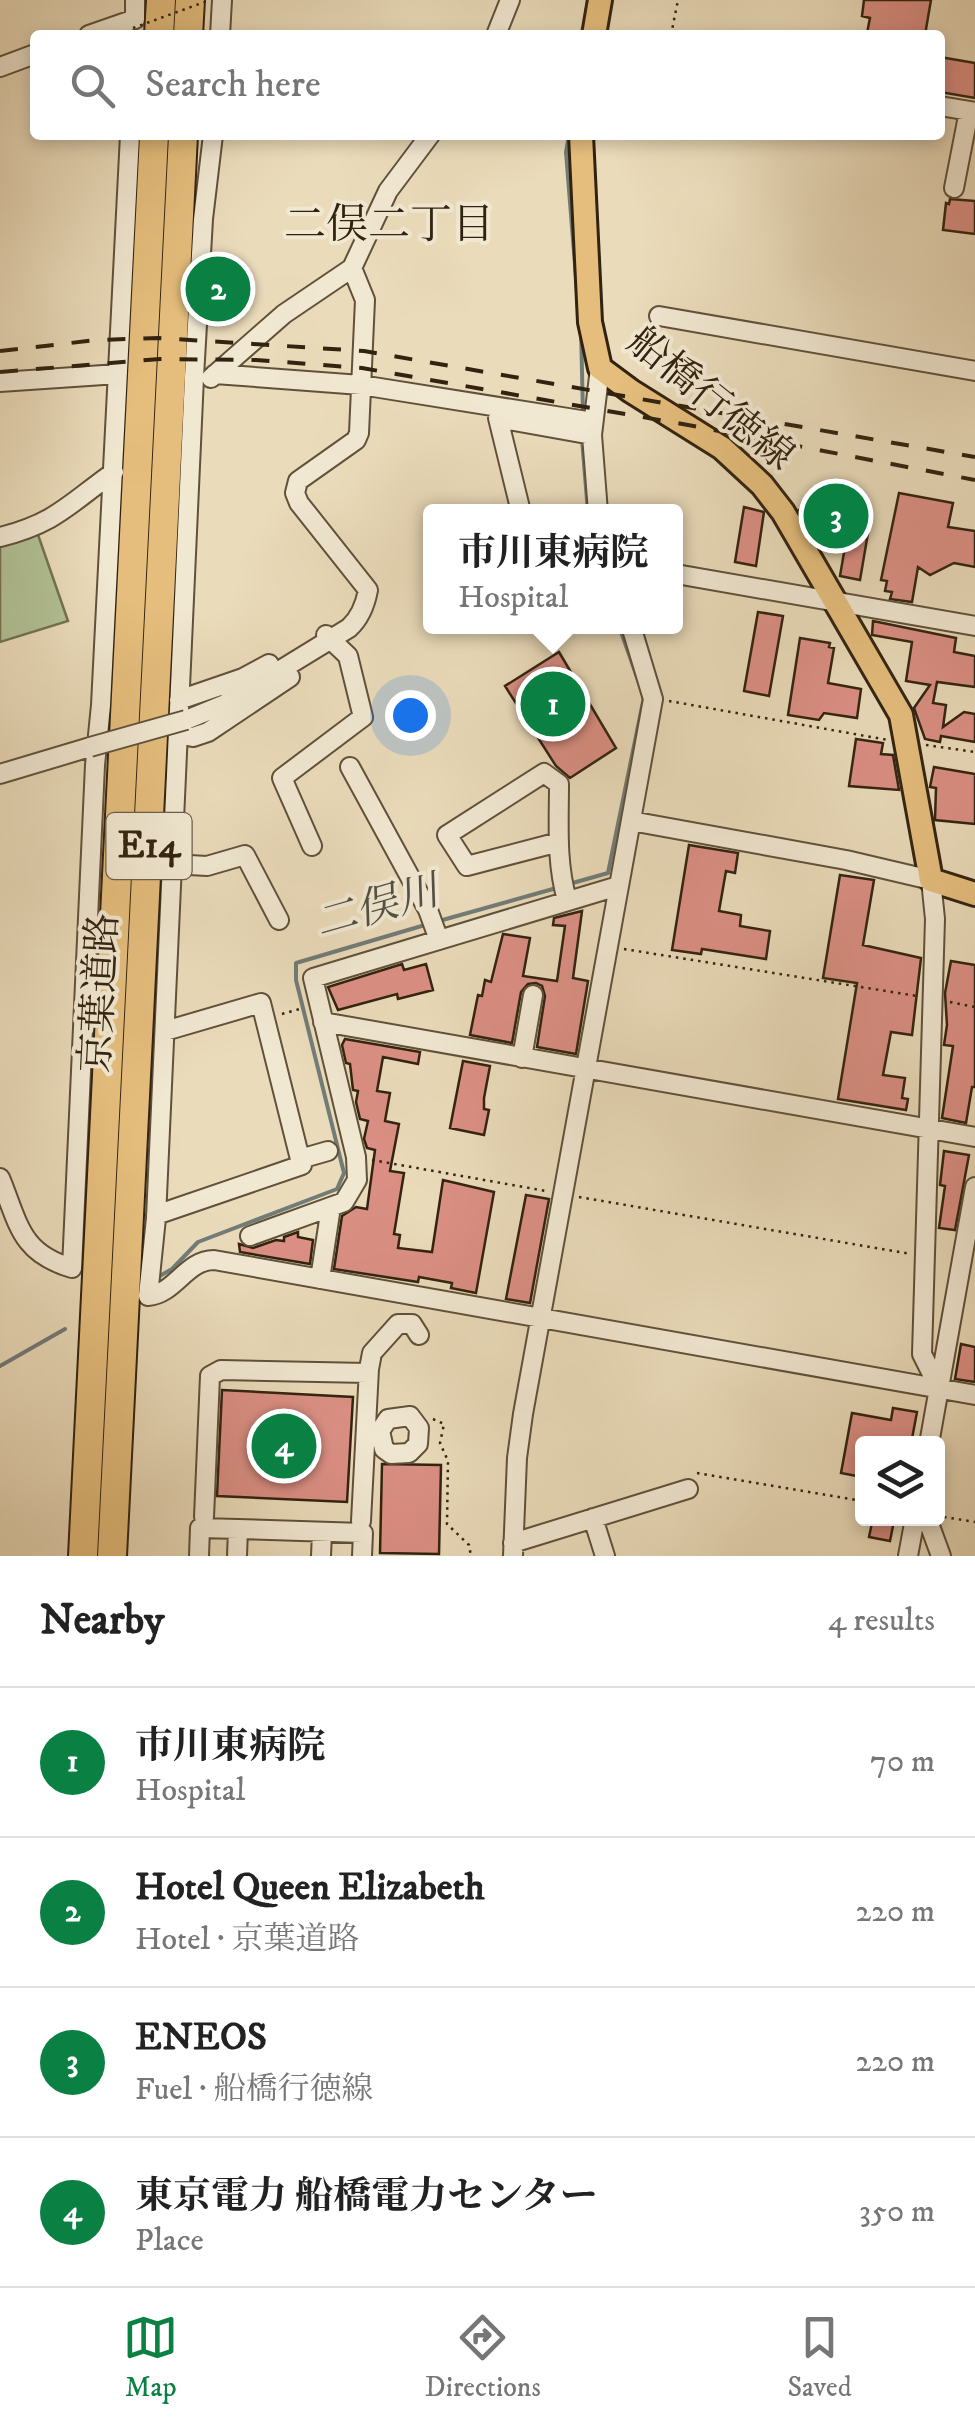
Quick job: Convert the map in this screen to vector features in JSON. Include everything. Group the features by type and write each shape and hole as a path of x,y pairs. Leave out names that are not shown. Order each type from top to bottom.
{"highway":[{"path":"139,23 161,0"},
{"path":"188,30 190,0"},
{"name":"京葉道路","path":"83,1556 154,140"},
{"name":"京葉道路","path":"112,1556 183,140"}],"main road":[{"path":"595,30 600,0"},
{"name":"船橋行徳線","path":"580,140 590,322 600,368 631,392 722,448 762,485 783,512 896,704 908,743 931,880"},
{"path":"931,880 975,894"}],"street":[{"path":"220,30 222,0"},
{"path":"498,30 510,0"},
{"path":"110,30 139,23"},
{"path":"0,67 30,56"},
{"path":"945,107 972,111 954,188"},
{"path":"0,1178 26,1242 42,1258 72,1268 130,140"},
{"path":"212,140 203,220 180,700 182,727 150,1297 160,1294 201,1260 975,1395"},
{"path":"194,394 284,314 352,268 388,191 426,140"},
{"path":"0,774 90,746 182,727 357,621 368,590 295,493 298,481 356,440 360,433 365,300 352,268"},
{"path":"659,316 975,371"},
{"path":"598,504 593,428 600,368"},
{"path":"0,382 118,374"},
{"path":"215,374 361,385 593,428"},
{"path":"518,504 498,418 593,428"},
{"path":"0,537 37,528 114,472"},
{"path":"683,575 975,626"},
{"path":"180,700 243,678 322,633 332,638 348,656 363,717 282,778 312,846"},
{"path":"633,634 653,698 540,1317 517,1458 513,1550 593,1518 688,1489"},
{"path":"350,767 428,910 439,940"},
{"path":"559,842 467,866 447,835 544,773 559,784 559,842 559,872 567,900"},
{"path":"631,821 846,860 931,880 934,919 922,1354 939,1388"},
{"path":"172,864 207,866 244,855 279,920"},
{"path":"250,1236 344,1202 355,1188 354,1151 313,978 618,886"},
{"path":"522,1058 532,995"},
{"path":"156,1215 302,1165 262,1003 165,1031"},
{"path":"323,1022 975,1137"},
{"path":"300,1160 328,1150"},
{"path":"930,1436 975,1188"},
{"path":"320,1280 331,1207"},
{"path":"361,1521 373,1430 368,1373 372,1353 398,1324 413,1329 416,1296"},
{"path":"204,1518 210,1376 220,1370 368,1373"},
{"path":"410,1416 417,1424 418,1444 404,1454 388,1452 373,1430 388,1419 410,1416"},
{"path":"593,1518 605,1556"},
{"path":"908,1556 914,1526"},
{"path":"930,1526 941,1556"},
{"path":"199,1556 200,1528 363,1533 362,1556"},
{"path":"237,1556 238,1529"},
{"path":"320,1556 322,1532"}],"path":[{"path":"139,23 210,0"},
{"path":"672,30 678,0"},
{"path":"653,698 975,752"},
{"path":"608,947 975,1007"},
{"path":"354,1151 563,1194 925,1256"},
{"path":"417,1424 434,1419 444,1424 440,1443 448,1460 447,1524 468,1545 472,1556"},
{"path":"688,1489 697,1473 855,1500"},
{"path":"945,1517 975,1522"}],"green space":[{"path":"36,529 68,621 0,642 0,539"}],"building":[{"path":"864,0 931,0 926,30 868,30 870,18 862,16"},
{"path":"945,58 975,63 975,98 945,93"},
{"path":"950,199 975,201 975,234 943,230 946,203"},
{"path":"899,493 953,503 948,527 975,531 975,567 954,563 930,575 918,567 912,602 890,599 892,592 885,591 887,581 881,580"},
{"path":"833,494 847,516 844,532 835,536 826,521 811,530 799,510"},
{"path":"744,507 764,512 756,566 735,562"},
{"path":"848,529 868,533 860,580 840,576"},
{"path":"758,612 783,616 769,696 744,691"},
{"path":"873,621 956,638 954,652 975,656 975,687 937,682 933,703 946,705 943,727 964,712 975,714 975,742 941,736 940,742 925,739 914,708 930,685 906,681 912,642 872,635"},
{"path":"800,638 830,643 829,647 834,648 828,683 861,689 857,718 824,713 819,720 788,715"},
{"path":"559,652 616,748 570,778 556,766 505,686"},
{"path":"856,739 883,743 881,754 893,755 899,790 849,786"},
{"path":"934,767 975,774 975,824 935,820 936,788 930,787"},
{"path":"689,845 738,853 735,873 726,871 719,911 741,915 740,926 770,931 766,959 702,949 701,954 672,950"},
{"path":"840,875 874,880 863,945 921,958 912,1035 891,1032 883,1075 905,1078 902,1098 908,1099 906,1110 838,1099 857,983 823,978"},
{"path":"582,911 573,978 588,981 576,1054 537,1047 545,996 542,986 536,983 528,984 521,992 512,1043 470,1035 478,995 482,996 485,980 491,982 503,934 530,938 523,976 557,981 565,926 553,925 554,918"},
{"path":"951,961 975,965 975,1087 966,1123 942,1118 953,1046 944,1045 945,993"},
{"path":"402,964 404,970 426,964 433,990 398,999 397,994 338,1010 328,987"},
{"path":"345,1039 420,1052 418,1064 383,1057 377,1091 390,1093 385,1121 399,1124 390,1171 404,1173 394,1234 400,1235 398,1248 432,1252 443,1180 494,1192 476,1293 451,1288 452,1283 419,1277 418,1282 334,1269 342,1216 356,1207 367,1209 375,1150 367,1148 364,1139 368,1121 360,1119 358,1091 353,1090 350,1064 346,1063 342,1045"},
{"path":"463,1061 490,1066 484,1098 484,1109 489,1110 484,1135 450,1128"},
{"path":"944,1151 969,1155 955,1230 939,1228 945,1186 940,1185"},
{"path":"526,1195 549,1199 530,1303 506,1299"},
{"path":"298,1232 298,1237 313,1240 310,1264 240,1252 239,1244 253,1248 284,1241 284,1237"},
{"path":"961,1344 975,1347 975,1382 955,1379"},
{"path":"222,1390 353,1397 347,1502 217,1496"},
{"path":"893,1408 917,1412 912,1436 855,1436 855,1476 841,1473 852,1413 891,1420"},
{"path":"382,1464 441,1465 439,1554 380,1553"},
{"path":"871,1526 893,1526 890,1541 869,1537"}],"waterway":[{"name":"二俣川","path":"584,30 588,0"},
{"name":"二俣川","path":"568,140 577,290"},
{"name":"二俣川","path":"581,329 583,414"},
{"name":"二俣川","path":"582,439 587,504"},
{"name":"二俣川","path":"569,884 608,873 644,697 622,634"},
{"name":"二俣川","path":"439,921 560,887"},
{"name":"二俣川","path":"158,1277 172,1269 198,1242 337,1189 344,1173 296,980 296,963 425,925"},
{"path":"0,1366 65,1329"}],"railway":[{"path":"0,351 97,340 159,338 364,351 975,457"},
{"path":"0,372 160,359 256,360 362,368 975,480"}],"place":[{"name":"Hotel Queen Elizabeth","path":"218,289"},
{"name":"ENEOS","path":"836,516"},
{"name":"市川東病院","path":"553,704"},
{"name":"東京電力 船橋電力センター","path":"284,1446"}],"district":[{"name":"二俣二丁目","path":"389,226"}]}
